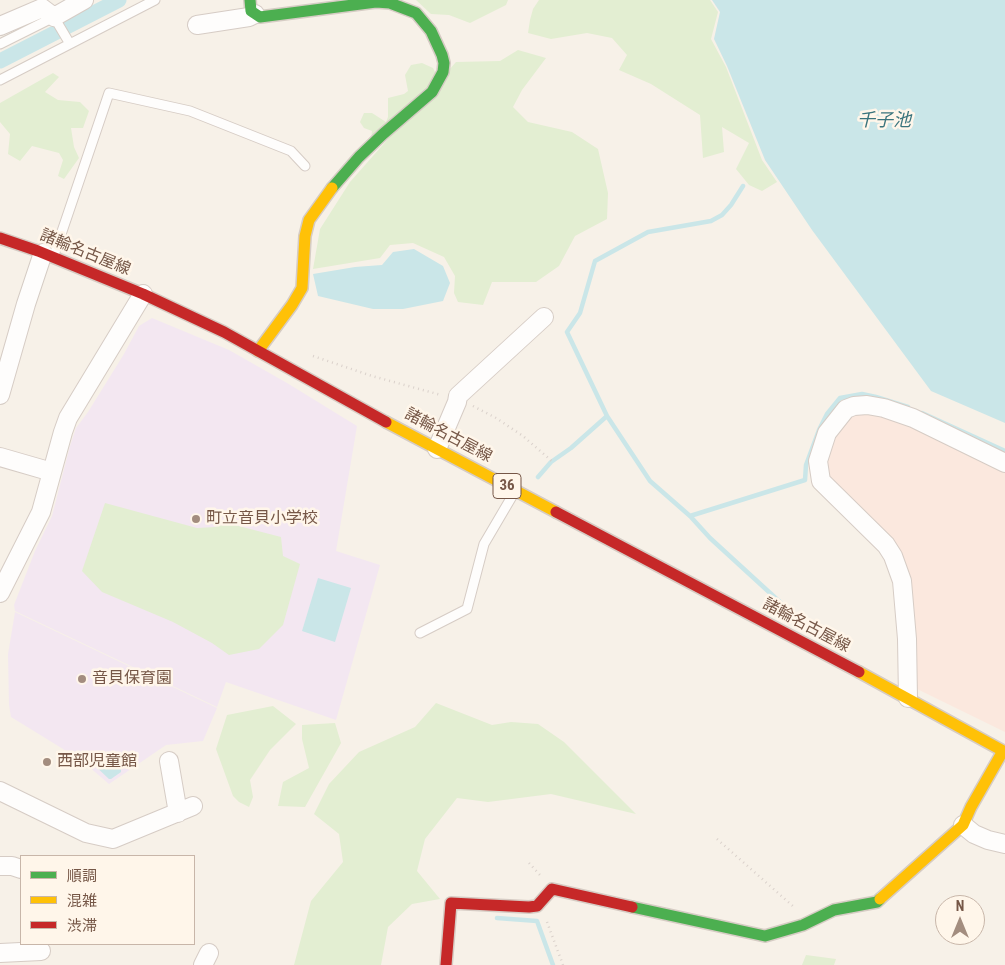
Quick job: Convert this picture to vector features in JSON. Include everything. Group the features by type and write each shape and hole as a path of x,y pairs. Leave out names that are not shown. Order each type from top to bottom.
{"street":[{"path":"0,26 42,8 54,17 84,0"},
{"path":"252,7 260,16 376,1 390,3 416,13 431,30 444,63 443,72 432,92 383,134 334,185 309,220 305,236 302,288 292,305 258,351"},
{"path":"197,25 249,17 252,7"},
{"name":"諸輪名古屋線","path":"0,238 48,255 142,294 258,351 369,413 908,698 1004,751"},
{"path":"0,395 26,304 48,255"},
{"path":"0,593 41,512 68,418 142,294"},
{"path":"437,449 458,396 544,317"},
{"path":"908,698 907,639 902,581 893,556 886,544 821,481 818,461 827,433 846,409 867,405 884,408 913,418 1005,463"},
{"path":"0,457 52,472"},
{"path":"446,965 451,903 529,908 537,906 552,889 764,936 806,924 834,910 877,902 963,825 971,807 1004,751"},
{"path":"0,792 86,833 113,839 185,809 169,761"},
{"path":"963,825 974,834 1005,844"},
{"path":"0,866 12,866 20,869"},
{"path":"0,953 41,953"}],"lane":[{"path":"0,80 155,0"},
{"path":"0,44 54,17 70,44"},
{"path":"48,255 108,93 190,111 291,151 305,166"},
{"path":"420,633 467,609 484,544 516,490"}],"path":[{"path":"307,355 457,400 482,410 523,436 554,463"},
{"path":"717,839 795,908 806,924"},
{"path":"537,906 551,929 563,965"}],"shaded area":[{"name":"町立音貝小学校","path":"152,318 229,350 357,426 336,551 380,565 336,720 226,682 217,707 15,611 14,605 35,551 52,516 76,428 124,354 139,326"},
{"path":"848,412 881,412 1005,468 1005,732 913,687 905,583 829,482 822,460"},
{"name":"音貝保育園","path":"15,612 217,708 203,741 166,745 109,784 81,760 11,717 8,654"}],"green space":[{"path":"416,0 508,0 506,5 470,23 449,15 431,14"},
{"path":"539,0 710,0 718,12 711,39 726,67 762,160 777,182 762,191 749,185 736,169 749,143 722,127 724,152 703,158 700,115 651,84 619,70 627,55 612,38 587,33 551,39 528,33 533,9"},
{"path":"518,50 546,58 522,90 513,107 528,122 572,132 598,149 608,193 607,219 575,236 559,266 536,282 492,282 483,305 458,302 454,293 455,276 444,257 413,243 390,245 380,258 313,269 320,229 350,182 456,62 500,61"},
{"path":"422,63 433,68 437,76 428,91 408,104 388,125 371,139 372,131 364,128 360,122 364,113 372,113 386,122 388,117 388,98 404,94 408,91 405,75 411,65"},
{"path":"53,73 59,77 45,92 58,100 80,102 89,111 83,128 71,128 74,147 79,158 64,179 58,176 63,160 59,153 32,146 20,161 8,154 10,134 0,122 0,103"},
{"path":"105,503 197,528 215,527 227,523 281,537 283,556 300,564 283,625 259,649 229,655 212,643 173,622 102,592 82,571"},
{"path":"436,703 492,725 511,722 538,724 564,742 636,814 551,794 488,802 457,798 425,839 417,871 440,899 412,904 388,927 381,965 294,965 311,901 343,862 339,834 314,814 329,784 359,752 415,727"},
{"path":"273,706 296,724 270,750 250,780 253,797 249,807 239,802 233,796 216,749 227,715"},
{"path":"335,723 341,743 305,807 278,806 283,782 309,768 302,739 302,725"},
{"path":"806,955 836,959 834,965 802,965"}],"water":[{"name":"千子池","path":"712,0 1005,0 1005,423 931,391 812,230 765,160 714,39 720,12"},
{"path":"414,249 443,266 450,283 443,301 403,309 373,309 318,296 313,274 355,267 382,265 393,252"},
{"path":"318,578 351,588 335,642 302,631"},
{"path":"91,756 121,768 121,772 109,779 90,761"}],"waterway":[{"path":"0,61 119,0"},
{"path":"743,186 722,215 711,221 648,232 595,261 580,313 567,332 607,416 650,481 690,516 710,538 781,603"},
{"path":"690,516 805,480 806,465 819,430 827,414 840,398 862,394 908,407"},
{"path":"922,413 1005,451"},
{"path":"538,477 551,462 571,448 607,416"},
{"path":"497,918 537,921 553,965"}],"traffic: fast":[{"path":"250,0 251,11 260,17 376,2 390,3 416,13 431,31 442,55 444,63 443,72 432,92 359,157 332,188"},
{"path":"632,907 765,936 803,925 834,910 877,902 880,899"}],"traffic: slow":[{"path":"258,351 292,305 302,288 305,236 309,220 332,188"},
{"path":"386,422 556,512"},
{"path":"859,672 1005,752"},
{"path":"880,899 963,825 971,807 1003,751"}],"traffic: jam":[{"path":"0,238 38,251 143,294 224,332 386,422"},
{"path":"556,512 859,672"},
{"path":"446,965 451,903 537,906 552,889 632,907"}],"place":[{"name":"町立音貝小学校","path":"196,519"},
{"name":"音貝保育園","path":"82,679"},
{"name":"西部児童館","path":"47,762"}]}
